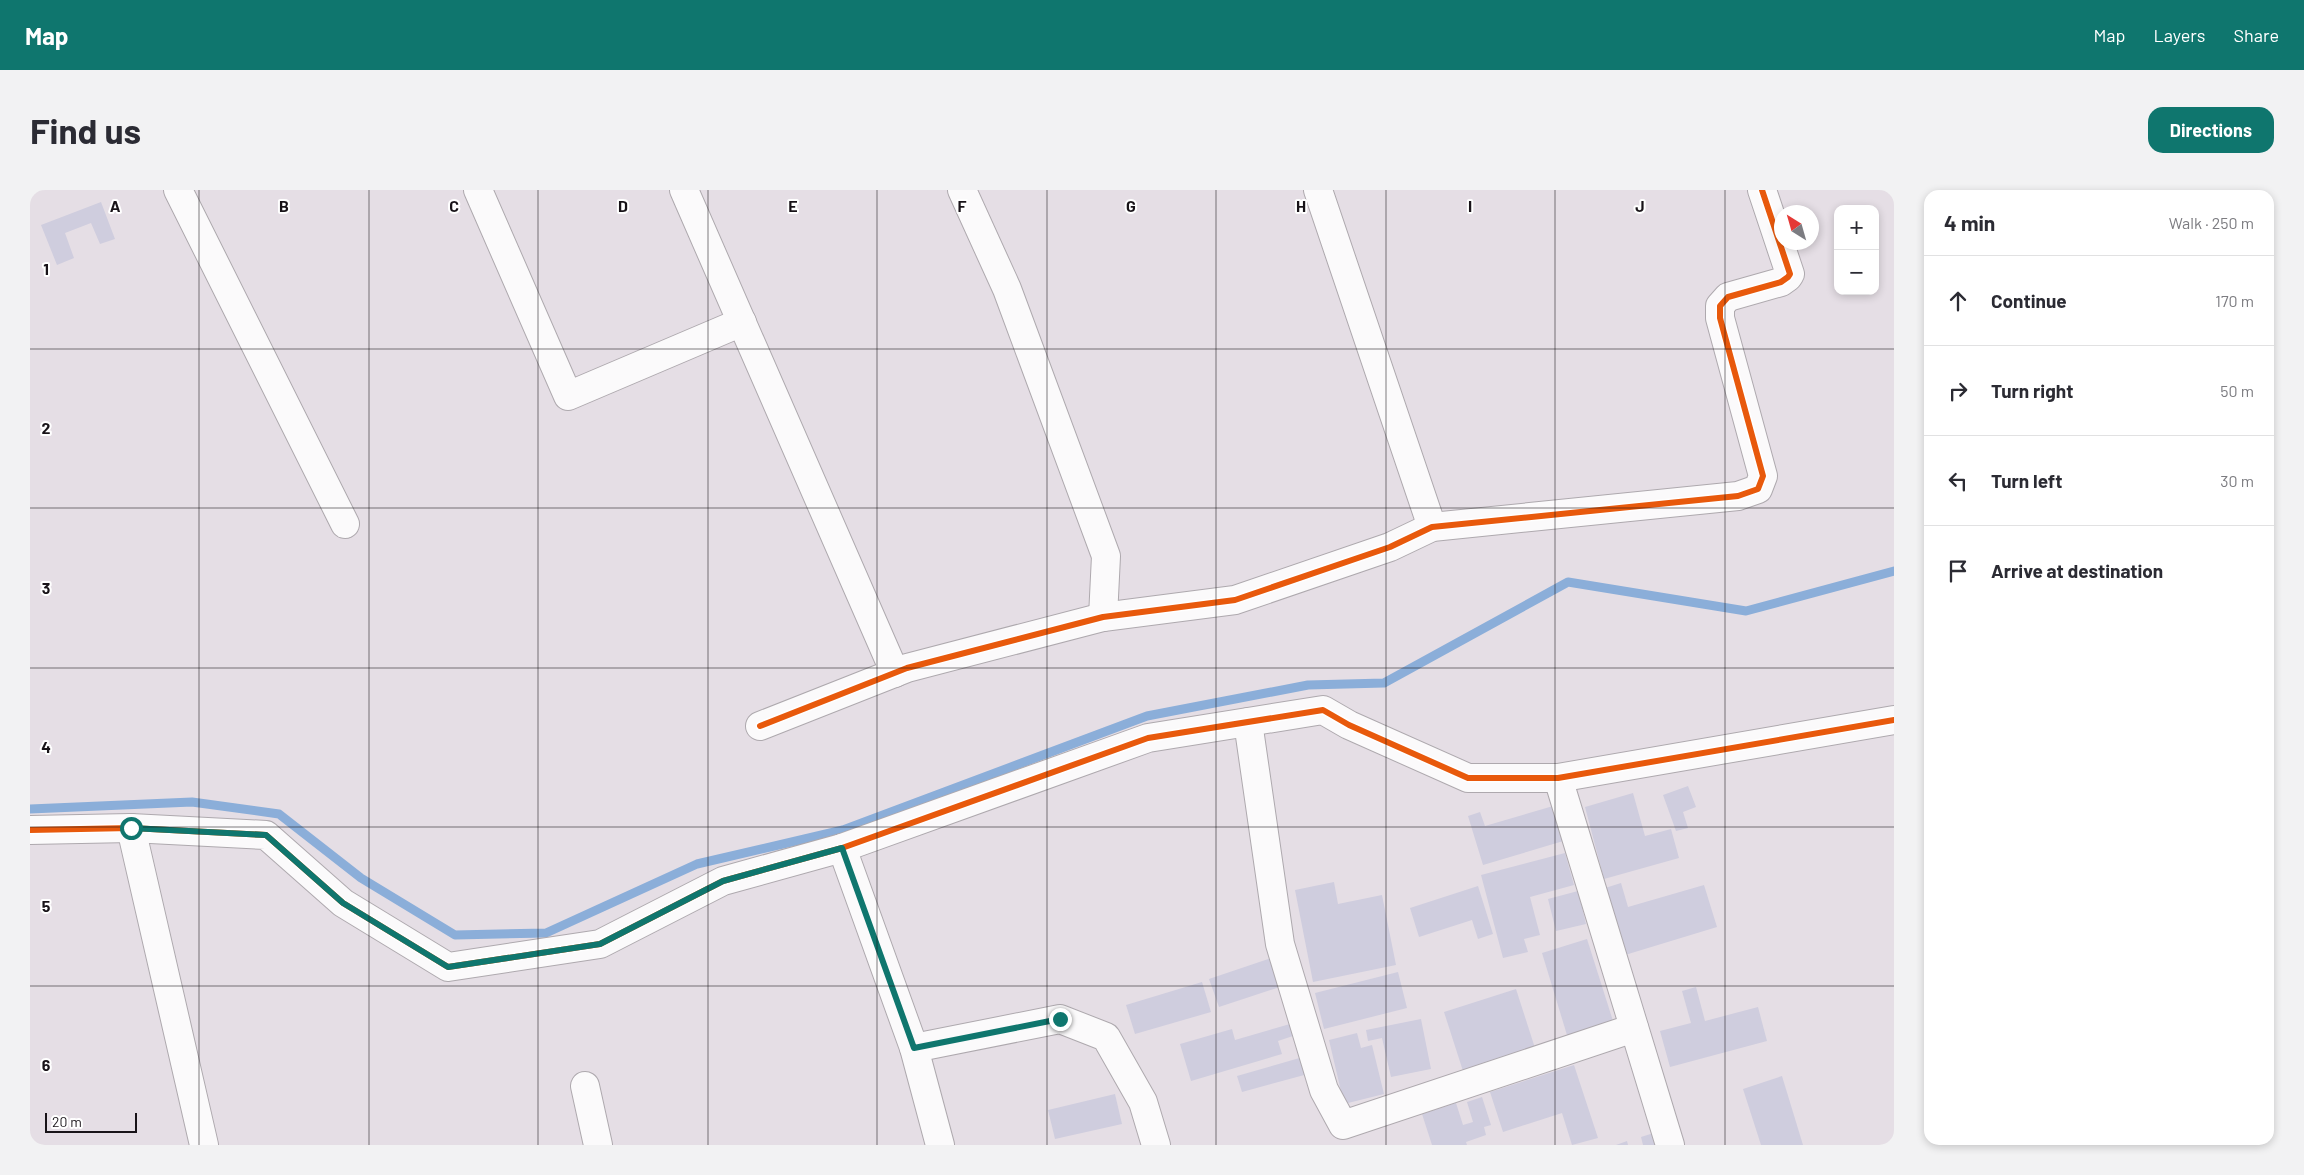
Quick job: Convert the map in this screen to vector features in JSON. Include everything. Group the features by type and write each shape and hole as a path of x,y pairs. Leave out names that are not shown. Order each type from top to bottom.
{"street":[{"path":"178,190 345,524"},
{"path":"478,190 568,396 742,322"},
{"path":"684,190 895,673"},
{"path":"962,190 1007,289 1106,556 1103,617"},
{"path":"1318,190 1432,527"},
{"path":"760,726 895,673 1103,617 1235,600 1390,547 1432,527 1738,496 1758,488 1763,476 1720,318 1720,306 1728,297 1781,282 1788,278 1790,274 1762,190"},
{"path":"30,830 131,828 266,835 343,903 448,967 600,944 723,881 842,848 1148,738 1323,710 1349,725 1468,778 1558,778 1894,720"},
{"path":"1248,722 1280,944 1324,1090 1343,1125 1634,1028"},
{"path":"1558,778 1670,1145"},
{"path":"131,828 204,1145"},
{"path":"842,848 914,1048 940,1145"},
{"path":"914,1048 1060,1019 1106,1037 1143,1102 1156,1145"},
{"path":"585,1086 598,1145"}],"building":[{"path":"101,202 115,239 100,244 91,223 65,233 74,258 57,265 41,225"},
{"path":"1688,786 1696,807 1683,812 1688,828 1676,831 1663,795"},
{"path":"1633,793 1645,836 1671,829 1679,858 1604,879 1585,807"},
{"path":"1560,804 1570,839 1483,865 1468,816 1480,812 1485,826"},
{"path":"1565,853 1574,885 1530,897 1540,935 1524,939 1528,952 1503,958 1481,875"},
{"path":"1334,882 1338,904 1382,895 1396,965 1313,982 1295,890"},
{"path":"1621,883 1628,907 1704,885 1717,927 1625,955 1605,888"},
{"path":"1478,886 1493,934 1478,939 1472,920 1419,937 1410,908"},
{"path":"1578,891 1586,924 1556,931 1548,899"},
{"path":"1587,939 1613,1021 1567,1035 1542,953"},
{"path":"1274,957 1283,986 1219,1007 1209,979"},
{"path":"1398,972 1407,1008 1324,1029 1315,993"},
{"path":"1202,982 1211,1012 1135,1034 1126,1005"},
{"path":"1696,987 1705,1021 1758,1007 1767,1041 1670,1067 1660,1031 1691,1023 1682,991"},
{"path":"1516,989 1535,1048 1463,1071 1444,1012"},
{"path":"1421,1019 1431,1069 1391,1077 1382,1038 1368,1041 1366,1030"},
{"path":"1290,1024 1293,1036 1278,1041 1282,1054 1191,1081 1180,1044 1232,1029 1235,1040"},
{"path":"1357,1033 1361,1048 1372,1045 1384,1094 1344,1104 1329,1040"},
{"path":"1303,1057 1308,1074 1242,1092 1237,1076"},
{"path":"1574,1065 1598,1138 1572,1145 1562,1113 1503,1132 1490,1092"},
{"path":"1782,1076 1803,1145 1761,1145 1743,1089"},
{"path":"1115,1094 1122,1124 1055,1139 1048,1110"},
{"path":"1482,1097 1491,1125 1484,1127 1486,1135 1466,1142 1467,1145 1432,1145 1422,1114 1456,1103 1463,1125 1473,1122 1467,1102"},
{"path":"1657,1132 1660,1145 1643,1145 1641,1137"},
{"path":"1627,1141 1628,1145 1616,1145"}],"waterway":[{"path":"30,809 192,802 279,814 361,878 455,935 546,933 697,864 843,830 1147,716 1308,685 1384,683 1568,582 1746,611 1894,571"}],"cycle path":[{"path":"760,726 907,668 1103,617 1235,600 1390,547 1432,527 1738,496 1758,489 1763,476 1720,318 1720,306 1728,297 1781,282 1790,274 1762,190"},
{"path":"30,830 131,828 266,835 343,903 448,967 600,944 723,881 842,848 1148,738 1323,710 1349,725 1468,778 1558,778 1894,720"}],"route":[{"path":"131,828 266,835 343,903 448,967 600,944 723,881 842,848 914,1048 1060,1019"}]}
